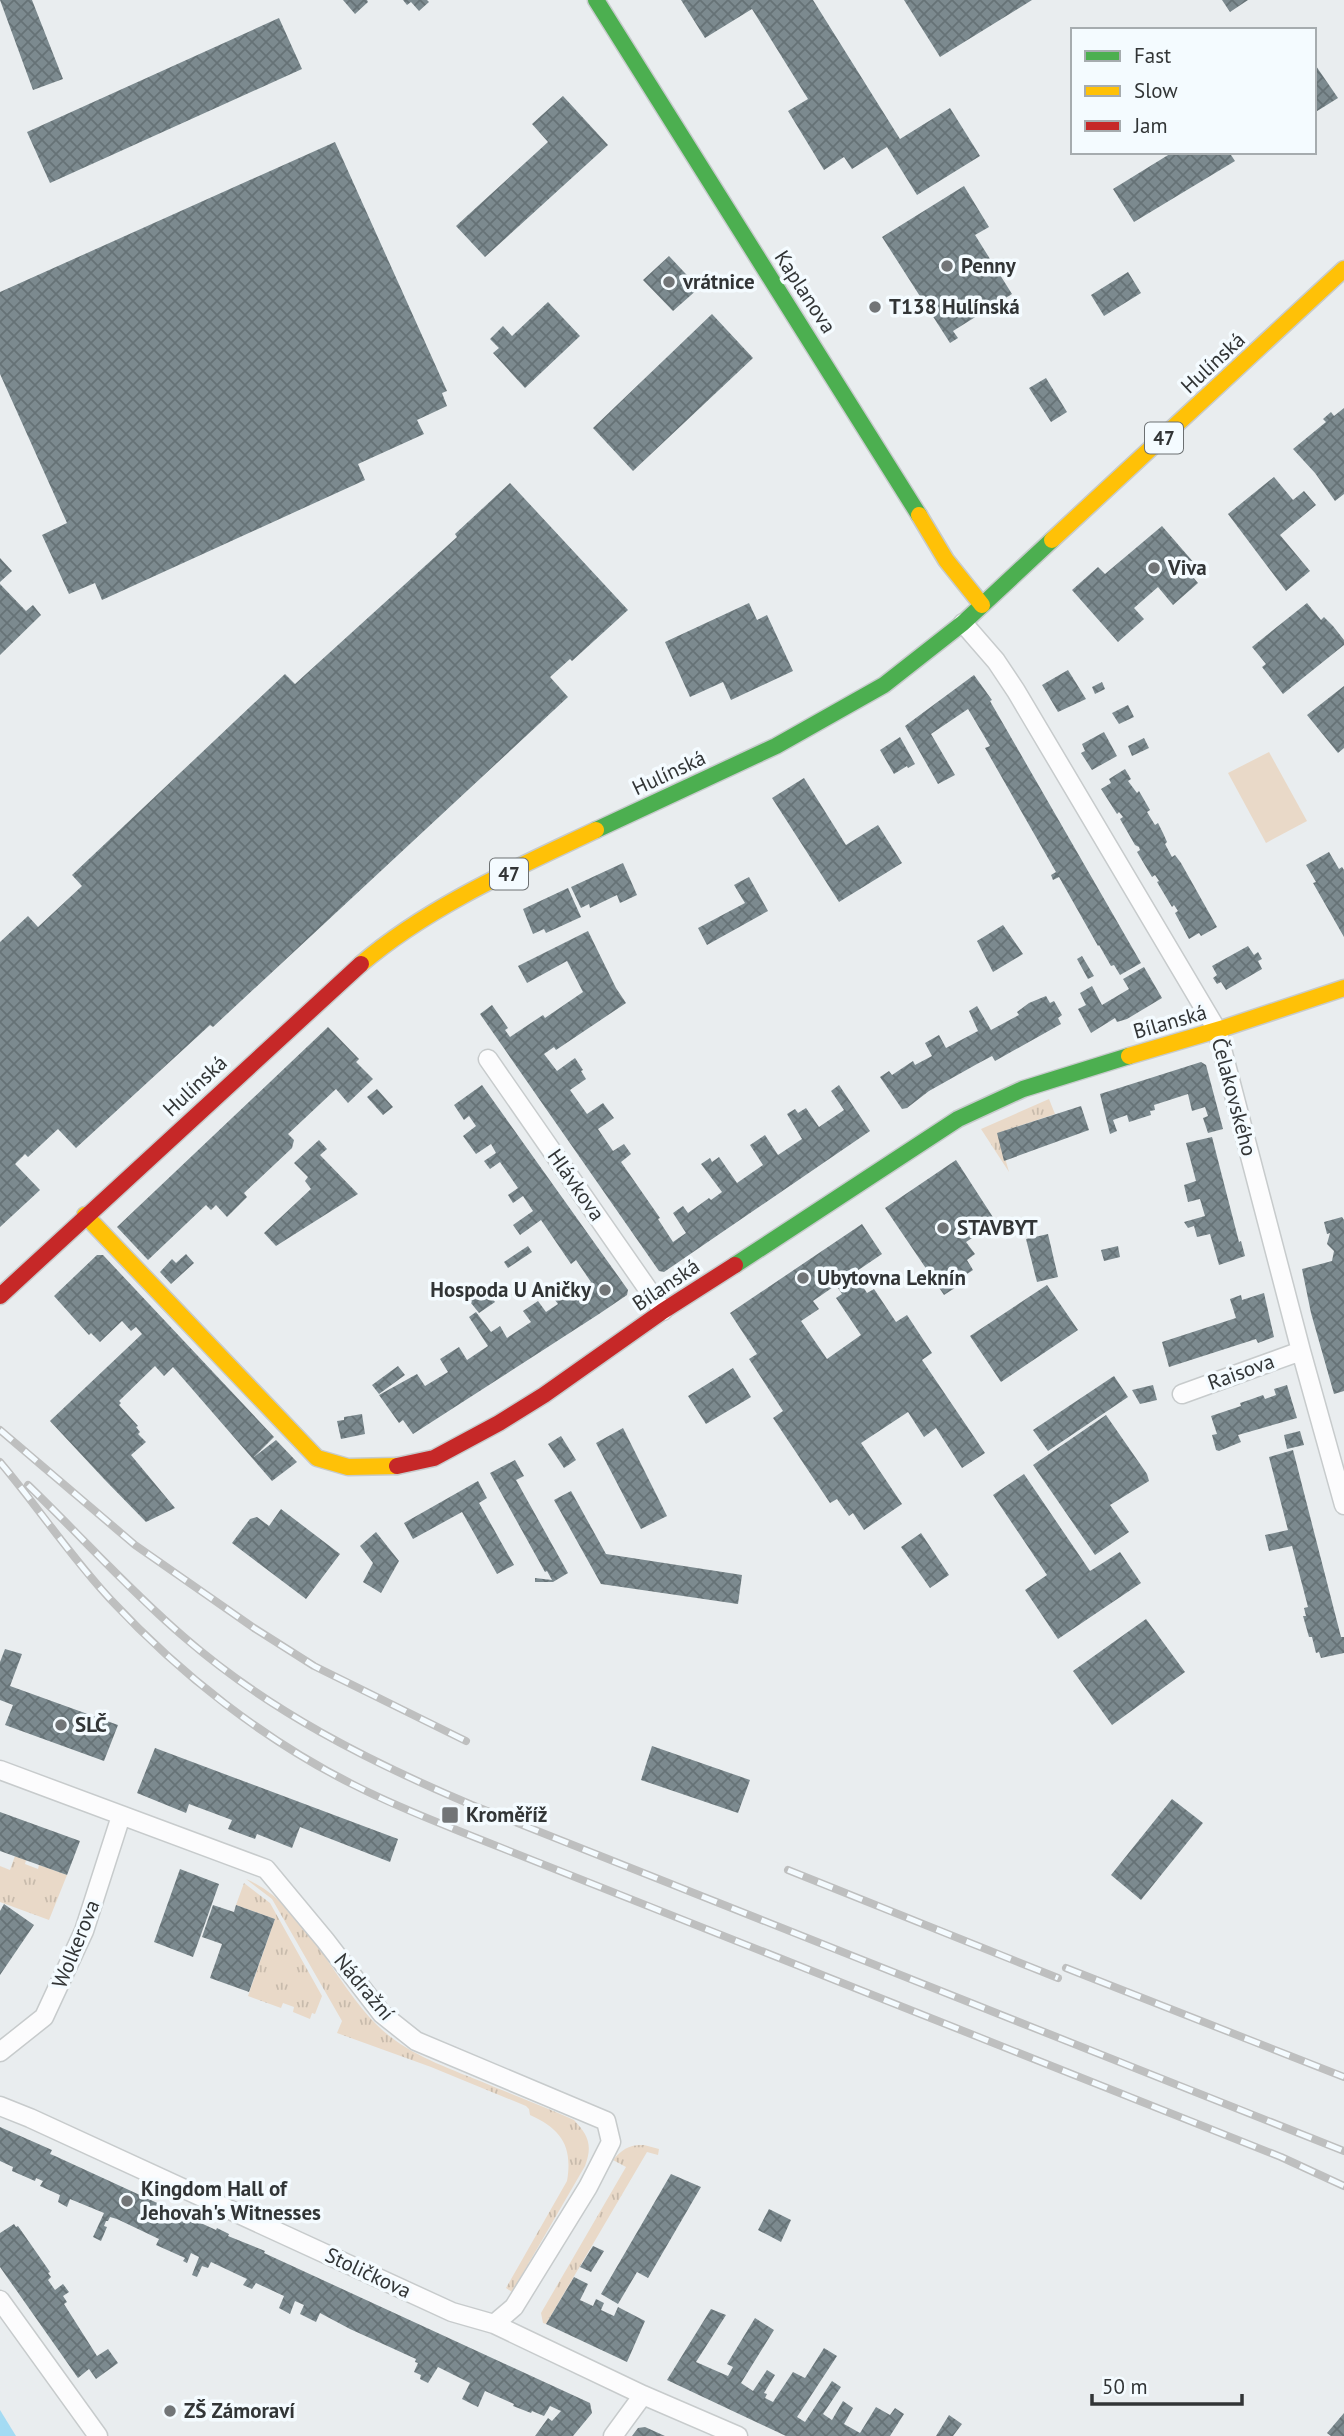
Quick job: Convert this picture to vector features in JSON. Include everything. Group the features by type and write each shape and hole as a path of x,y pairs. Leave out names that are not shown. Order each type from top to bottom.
{"main road":[{"name":"Kaplanova","path":"596,0 946,560 982,605"},
{"name":"Hulínská","path":"0,1296 328,992 374,953 411,927 558,848 775,746 884,685 963,623 1344,269"},
{"name":"Bílanská","path":"85,1215 317,1458 348,1467 402,1466 434,1458 544,1395 663,1311 957,1119 1023,1089 1344,988"}],"street":[{"name":"Čelakovského","path":"963,623 1016,691 1217,1030 1344,1505"},
{"name":"Hlávkova","path":"488,1059 663,1311"},
{"name":"Raisova","path":"1182,1394 1301,1351"},
{"name":"Nádražní","path":"0,1770 266,1869 382,2014 416,2041 606,2121 611,2142 588,2187 514,2307 494,2324"},
{"name":"Wolkerova","path":"0,2052 44,2017 84,1931 121,1816"},
{"name":"Stoličkova","path":"0,2106 452,2312 494,2324 643,2395 738,2436"},
{"path":"0,2300 98,2436"},
{"path":"613,2436 643,2395"}],"green space":[{"path":"1269,752 1307,821 1266,843 1228,773"},
{"path":"1049,1099 1055,1114 998,1133 1009,1172 981,1129"},
{"path":"15,1856 38,1869 39,1865 67,1875 49,1920 0,1902 0,1866 10,1870"},
{"path":"246,1879 285,1906 302,1925 361,2007 388,2035 439,2064 574,2120 583,2131 589,2146 585,2166 512,2292 506,2288 567,2181 568,2158 562,2140 550,2126 530,2115 526,2106 431,2067 337,2033 342,2021 272,1899"},
{"path":"244,1883 270,1903 322,1996 315,2014 312,2013 310,2019 293,2012 294,2007 283,2003 281,2008 248,1996 275,1919 236,1905"},
{"path":"644,2145 659,2149 658,2155 647,2152 546,2324 543,2323 541,2313 626,2167 613,2160 627,2148"}],"water":[{"path":"0,2410 16,2436 0,2436"}],"building":[{"path":"0,0 32,0 63,79 33,90"},
{"path":"343,0 367,0 368,2 355,14"},
{"path":"403,0 429,2 419,11 411,2 407,5"},
{"path":"681,0 813,0 900,139 950,108 980,156 917,195 887,147 852,169 844,157 824,170 788,111 808,99 752,9 705,38"},
{"path":"904,0 1032,0 940,57"},
{"path":"1222,0 1248,0 1230,12"},
{"path":"279,18 302,69 50,183 27,132"},
{"path":"1316,66 1338,98 1316,112"},
{"path":"563,96 608,145 485,257 456,226 548,142 532,124"},
{"path":"335,142 447,391 442,393 447,406 417,420 424,434 358,464 365,480 102,600 95,583 69,594 42,535 67,523 0,374 0,292"},
{"path":"1170,154 1230,154 1235,161 1134,222 1113,189"},
{"name":"Penny","path":"964,186 989,227 975,235 1012,294 953,331 958,338 950,343 882,237"},
{"name":"vrátnice","path":"669,256 699,288 673,311 643,280"},
{"path":"1128,272 1141,293 1104,316 1091,295"},
{"name":"T138 Hulínská","path":"875,301 881,310 874,314 869,305"},
{"path":"548,302 580,336 525,388 493,353 499,348 490,339 503,326 512,336"},
{"path":"712,314 753,358 633,471 593,428"},
{"path":"1046,378 1067,412 1051,422 1029,388"},
{"path":"1344,408 1344,494 1335,501 1293,449 1326,422 1323,419 1331,412 1334,416"},
{"path":"1274,477 1293,500 1304,491 1316,505 1280,535 1310,571 1286,591 1228,514"},
{"path":"510,483 628,610 572,661 570,659 550,677 568,697 213,1027 210,1025 76,1148 58,1129 28,1157 25,1154 15,1164 40,1190 0,1227 0,942 28,916 38,927 82,886 72,875 285,674 295,684 457,537 455,534"},
{"path":"1162,526 1195,564 1188,571 1198,583 1173,605 1158,587 1134,608 1144,619 1118,642 1072,590 1098,567 1105,574"},
{"path":"0,558 12,571 0,582"},
{"path":"0,584 26,611 33,605 41,615 0,655"},
{"path":"749,603 757,620 767,615 793,671 731,700 723,682 690,697 665,642"},
{"path":"1307,603 1321,620 1324,617 1333,626 1344,640 1344,645 1283,694 1262,667 1266,664 1252,647"},
{"path":"1068,670 1086,699 1058,712 1042,685"},
{"path":"974,675 992,700 990,701 1141,963 1120,975 1098,946 1059,877 1053,880 1051,875 1056,872 985,748 990,746 968,709 931,734 955,775 938,784 905,726"},
{"path":"1102,682 1105,689 1095,694 1092,687"},
{"path":"1344,686 1344,748 1338,753 1307,715"},
{"path":"1128,705 1134,717 1119,724 1112,713"},
{"path":"1104,732 1117,756 1092,770 1081,753 1085,751 1082,744"},
{"path":"900,737 915,764 894,774 880,750"},
{"path":"1144,738 1149,748 1132,756 1128,746"},
{"path":"1125,769 1131,779 1128,781 1137,793 1139,791 1155,825 1158,823 1172,857 1175,855 1181,863 1217,927 1201,936 1199,933 1189,939 1175,913 1178,911 1174,905 1172,907 1157,882 1159,881 1155,875 1152,877 1137,852 1139,847 1135,845 1120,819 1123,817 1119,812 1117,814 1101,789 1111,783 1109,779"},
{"path":"804,778 846,845 878,825 902,863 839,902 772,798"},
{"path":"1329,852 1339,869 1342,867 1344,870 1344,937 1313,883 1316,882 1306,865"},
{"path":"623,863 637,895 620,903 617,895 590,908 589,904 581,908 571,887"},
{"path":"749,877 768,911 707,945 698,928 745,903 734,885"},
{"path":"568,888 581,917 546,933 544,929 533,934 523,909"},
{"path":"1003,925 1023,954 993,972 977,941"},
{"path":"588,931 626,1003 556,1050 554,1047 544,1054 557,1071 575,1058 586,1079 570,1090 587,1114 603,1103 614,1118 598,1129 613,1151 624,1144 631,1154 621,1162 660,1218 658,1219 673,1242 686,1233 673,1213 683,1206 688,1213 722,1192 701,1164 710,1158 712,1162 719,1157 737,1183 763,1165 750,1145 765,1135 778,1155 802,1139 787,1114 795,1109 798,1113 806,1108 819,1127 844,1110 831,1091 839,1085 870,1131 664,1272 659,1271 480,1014 492,1005 508,1028 505,1030 510,1037 543,1015 545,1018 583,992 567,961 527,983 518,966"},
{"path":"1248,946 1254,955 1258,952 1262,959 1258,961 1262,969 1226,990 1221,982 1217,984 1213,978 1217,975 1212,966"},
{"path":"1082,956 1094,976 1088,979 1077,959"},
{"path":"1144,967 1162,998 1127,1019 1117,1022 1115,1018 1091,1033 1078,1009 1086,1005 1080,993 1092,986 1102,1005 1129,989 1123,979"},
{"path":"1046,996 1050,1003 1054,1001 1062,1015 1058,1018 1061,1024 995,1061 992,1056 977,1064 929,1091 907,1108 902,1109 880,1077 889,1071 892,1075 913,1061 915,1065 932,1056 925,1043 939,1035 946,1048 978,1031 969,1011 977,1006 991,1030 1019,1015 1017,1012 1029,1003"},
{"path":"328,1027 359,1059 356,1062 373,1079 348,1103 336,1089 288,1134 294,1140 292,1148 244,1193 247,1197 227,1217 216,1205 211,1210 206,1205 148,1260 117,1227"},
{"path":"1201,1062 1206,1065 1223,1129 1208,1133 1203,1118 1208,1116 1205,1107 1192,1111 1188,1094 1154,1105 1155,1110 1150,1111 1151,1115 1129,1122 1127,1115 1113,1120 1117,1131 1110,1134 1100,1094"},
{"path":"482,1085 628,1290 627,1295 599,1314 413,1434 403,1420 399,1423 379,1395 417,1374 425,1386 448,1372 440,1359 459,1347 467,1360 488,1346 469,1317 476,1312 491,1332 500,1326 507,1338 531,1322 523,1311 538,1301 546,1312 558,1304 555,1300 566,1292 569,1296 591,1282 576,1260 571,1264 541,1220 520,1235 513,1225 533,1211 523,1196 513,1203 508,1195 518,1188 500,1162 490,1169 484,1161 496,1153 491,1144 476,1154 463,1136 476,1126 469,1116 464,1120 454,1105"},
{"path":"377,1089 393,1107 383,1115 367,1097"},
{"path":"1081,1106 1089,1130 1004,1161 997,1133"},
{"path":"1212,1137 1245,1256 1219,1265 1210,1234 1197,1237 1194,1226 1188,1228 1184,1222 1205,1216 1200,1199 1188,1202 1184,1185 1196,1181 1186,1143"},
{"path":"319,1140 327,1149 320,1155 358,1194 276,1246 264,1233 311,1189 305,1181 308,1177 294,1163"},
{"name":"STAVBYT","path":"956,1160 1000,1228 993,1234 989,1227 966,1242 975,1254 967,1260 973,1270 964,1276 967,1280 944,1295 885,1208"},
{"path":"1342,1217 1344,1391 1334,1394 1311,1313 1302,1269 1332,1261 1334,1251 1327,1244 1330,1233 1327,1234 1324,1222"},
{"path":"862,1224 882,1254 854,1273 867,1293 874,1289 896,1322 907,1315 932,1353 922,1360 985,1453 962,1468 936,1428 924,1437 908,1412 861,1443 902,1504 864,1530 853,1513 849,1516 837,1499 830,1503 773,1418 783,1411 749,1359 757,1354 730,1313","holes":["836,1285 842,1294 836,1298 861,1335 827,1359 801,1321 819,1309 813,1301"]},
{"path":"1048,1234 1058,1277 1037,1282 1026,1239"},
{"path":"528,1246 532,1252 508,1268 504,1262"},
{"path":"1118,1246 1120,1257 1104,1261 1101,1250"},
{"path":"186,1254 194,1263 171,1284 160,1272 172,1259 176,1263"},
{"path":"97,1255 103,1255 274,1437 254,1457 276,1440 297,1462 272,1481 173,1367 164,1376 155,1366 119,1401 119,1405 138,1426 138,1434 146,1442 131,1455 175,1508 146,1522 105,1480 50,1421 142,1334 136,1327 131,1331 122,1321 100,1342 91,1333 89,1335 54,1296"},
{"path":"1047,1285 1078,1330 1001,1382 970,1336"},
{"path":"484,1286 495,1302 479,1313 467,1298"},
{"path":"1264,1293 1274,1337 1258,1343 1256,1339 1169,1367 1162,1342 1236,1318 1230,1299 1241,1295 1242,1300"},
{"path":"398,1366 405,1375 379,1394 372,1385"},
{"path":"733,1368 751,1397 706,1424 688,1396"},
{"path":"1114,1376 1128,1397 1048,1451 1033,1430"},
{"path":"1153,1385 1157,1400 1140,1404 1132,1390"},
{"path":"1287,1385 1297,1418 1238,1435 1241,1442 1216,1450 1212,1435 1217,1434 1211,1416 1263,1395 1265,1399 1276,1395 1274,1389"},
{"path":"362,1414 365,1434 341,1439 337,1421"},
{"path":"1106,1415 1147,1474 1149,1481 1110,1505 1129,1532 1095,1555 1033,1465"},
{"path":"623,1428 667,1516 641,1529 596,1443"},
{"path":"1300,1431 1304,1445 1287,1449 1284,1435"},
{"path":"561,1436 576,1460 564,1468 548,1444"},
{"path":"1293,1450 1341,1637 1344,1637 1344,1653 1321,1658 1319,1652 1316,1653 1312,1637 1309,1637 1303,1616 1306,1616 1304,1608 1308,1607 1292,1546 1269,1551 1265,1535 1288,1530 1269,1457"},
{"path":"515,1460 524,1476 516,1480 568,1573 553,1582 535,1582 535,1578 552,1580 490,1473"},
{"path":"1024,1474 1090,1571 1120,1552 1141,1583 1058,1639 1025,1590 1047,1575 993,1495"},
{"path":"478,1481 487,1498 479,1503 514,1565 497,1574 462,1512 413,1539 404,1523"},
{"path":"571,1491 606,1554 742,1575 738,1604 601,1584 554,1500"},
{"path":"281,1509 340,1554 306,1599 232,1543 250,1519 257,1517 269,1526"},
{"path":"376,1532 399,1561 381,1593 363,1582 373,1563 360,1546"},
{"path":"921,1533 949,1575 930,1588 901,1547"},
{"path":"1146,1619 1185,1672 1112,1725 1073,1671"},
{"name":"SLČ","path":"5,1649 22,1654 10,1686 118,1725 104,1761 5,1725 13,1705 0,1700 0,1662"},
{"path":"652,1746 750,1780 738,1813 641,1780"},
{"path":"155,1748 398,1839 390,1862 300,1827 292,1848 257,1834 255,1839 228,1829 232,1820 189,1804 186,1813 137,1793"},
{"path":"1172,1799 1203,1823 1141,1900 1111,1875"},
{"path":"0,1812 80,1841 67,1875 0,1851"},
{"path":"180,1869 219,1884 193,1957 154,1942"},
{"path":"4,1904 34,1925 0,1975 0,1911"},
{"path":"213,1905 234,1912 236,1905 275,1919 249,1992 210,1978 222,1944 202,1937"},
{"path":"0,2127 52,2150 50,2154 216,2230 217,2228 229,2234 228,2236 265,2251 264,2253 590,2403 592,2413 573,2436 535,2436 548,2418 552,2421 561,2411 550,2406 544,2416 532,2411 531,2413 485,2391 478,2407 462,2399 470,2383 438,2367 428,2383 414,2372 418,2363 415,2362 416,2359 320,2313 316,2322 300,2314 304,2305 295,2301 290,2314 279,2308 284,2296 256,2283 252,2289 243,2285 247,2279 211,2262 208,2268 202,2266 197,2277 192,2275 199,2257 191,2253 187,2263 183,2261 185,2258 156,2245 159,2239 117,2219 110,2217 106,2221 104,2226 107,2227 101,2241 93,2237 104,2213 70,2199 67,2207 58,2202 60,2195 40,2186 43,2181 36,2178 35,2181 12,2171 13,2167 0,2161"},
{"path":"671,2174 701,2187 648,2278 637,2272 618,2304 601,2294"},
{"path":"769,2209 791,2220 781,2242 758,2230"},
{"path":"14,2224 50,2272 48,2273 51,2277 48,2280 55,2290 63,2284 69,2292 63,2296 67,2302 64,2304 97,2356 108,2349 118,2363 96,2379 89,2369 78,2378 0,2267 0,2233"},
{"path":"593,2246 604,2251 591,2272 580,2267"},
{"path":"574,2277 588,2284 580,2300 593,2306 596,2299 604,2303 601,2310 614,2316 618,2307 645,2321 627,2362 546,2324"},
{"path":"711,2309 726,2315 696,2362 728,2376 733,2367 727,2364 755,2318 774,2330 741,2383 753,2391 767,2370 775,2375 764,2393 767,2394 765,2398 773,2402 793,2372 805,2378 824,2348 837,2356 797,2417 805,2422 832,2381 841,2387 823,2414 832,2420 843,2401 853,2408 844,2424 860,2433 876,2407 890,2415 895,2408 904,2414 890,2436 786,2436 667,2380"},
{"path":"1344,2413 1344,2436 1331,2436 1327,2433"},
{"path":"949,2415 962,2424 953,2436 936,2436"},
{"path":"645,2427 665,2436 632,2436 638,2428"}],"railway":[{"path":"0,1430 135,1545 254,1628 314,1666 466,1741"},
{"path":"0,1462 111,1600 166,1654 225,1704 322,1768 381,1798 433,1820 1281,2157 1344,2186"},
{"path":"28,1485 144,1600 217,1664 285,1711 395,1771 472,1805 1344,2151"},
{"path":"788,1870 1058,1978"},
{"path":"1066,1968 1344,2077"}],"traffic: fast":[{"path":"596,0 919,515"},
{"path":"596,830 776,746 884,685 963,623 1052,540"},
{"path":"735,1265 958,1119 1023,1089 1129,1056"}],"traffic: slow":[{"path":"1052,540 1344,269"},
{"path":"919,515 946,560 982,605"},
{"path":"361,964 387,943 444,906 596,830"},
{"path":"1129,1056 1344,988"},
{"path":"85,1215 317,1458 348,1467 397,1466"}],"traffic: jam":[{"path":"0,1296 361,964"},
{"path":"397,1466 434,1458 499,1423 735,1265"}],"place":[{"name":"Penny","path":"947,266"},
{"name":"vrátnice","path":"669,282"},
{"name":"T138 Hulínská","path":"875,307"},
{"name":"Viva","path":"1154,568"},
{"name":"STAVBYT","path":"943,1228"},
{"name":"Ubytovna Leknín","path":"803,1278"},
{"name":"Hospoda U Aničky","path":"605,1290"},
{"name":"SLČ","path":"61,1725"},
{"name":"Kroměříž","path":"450,1815"},
{"name":"Kingdom Hall of Jehovah's Witnesses","path":"127,2201"},
{"name":"ZŠ Zámoraví","path":"170,2411"}]}
